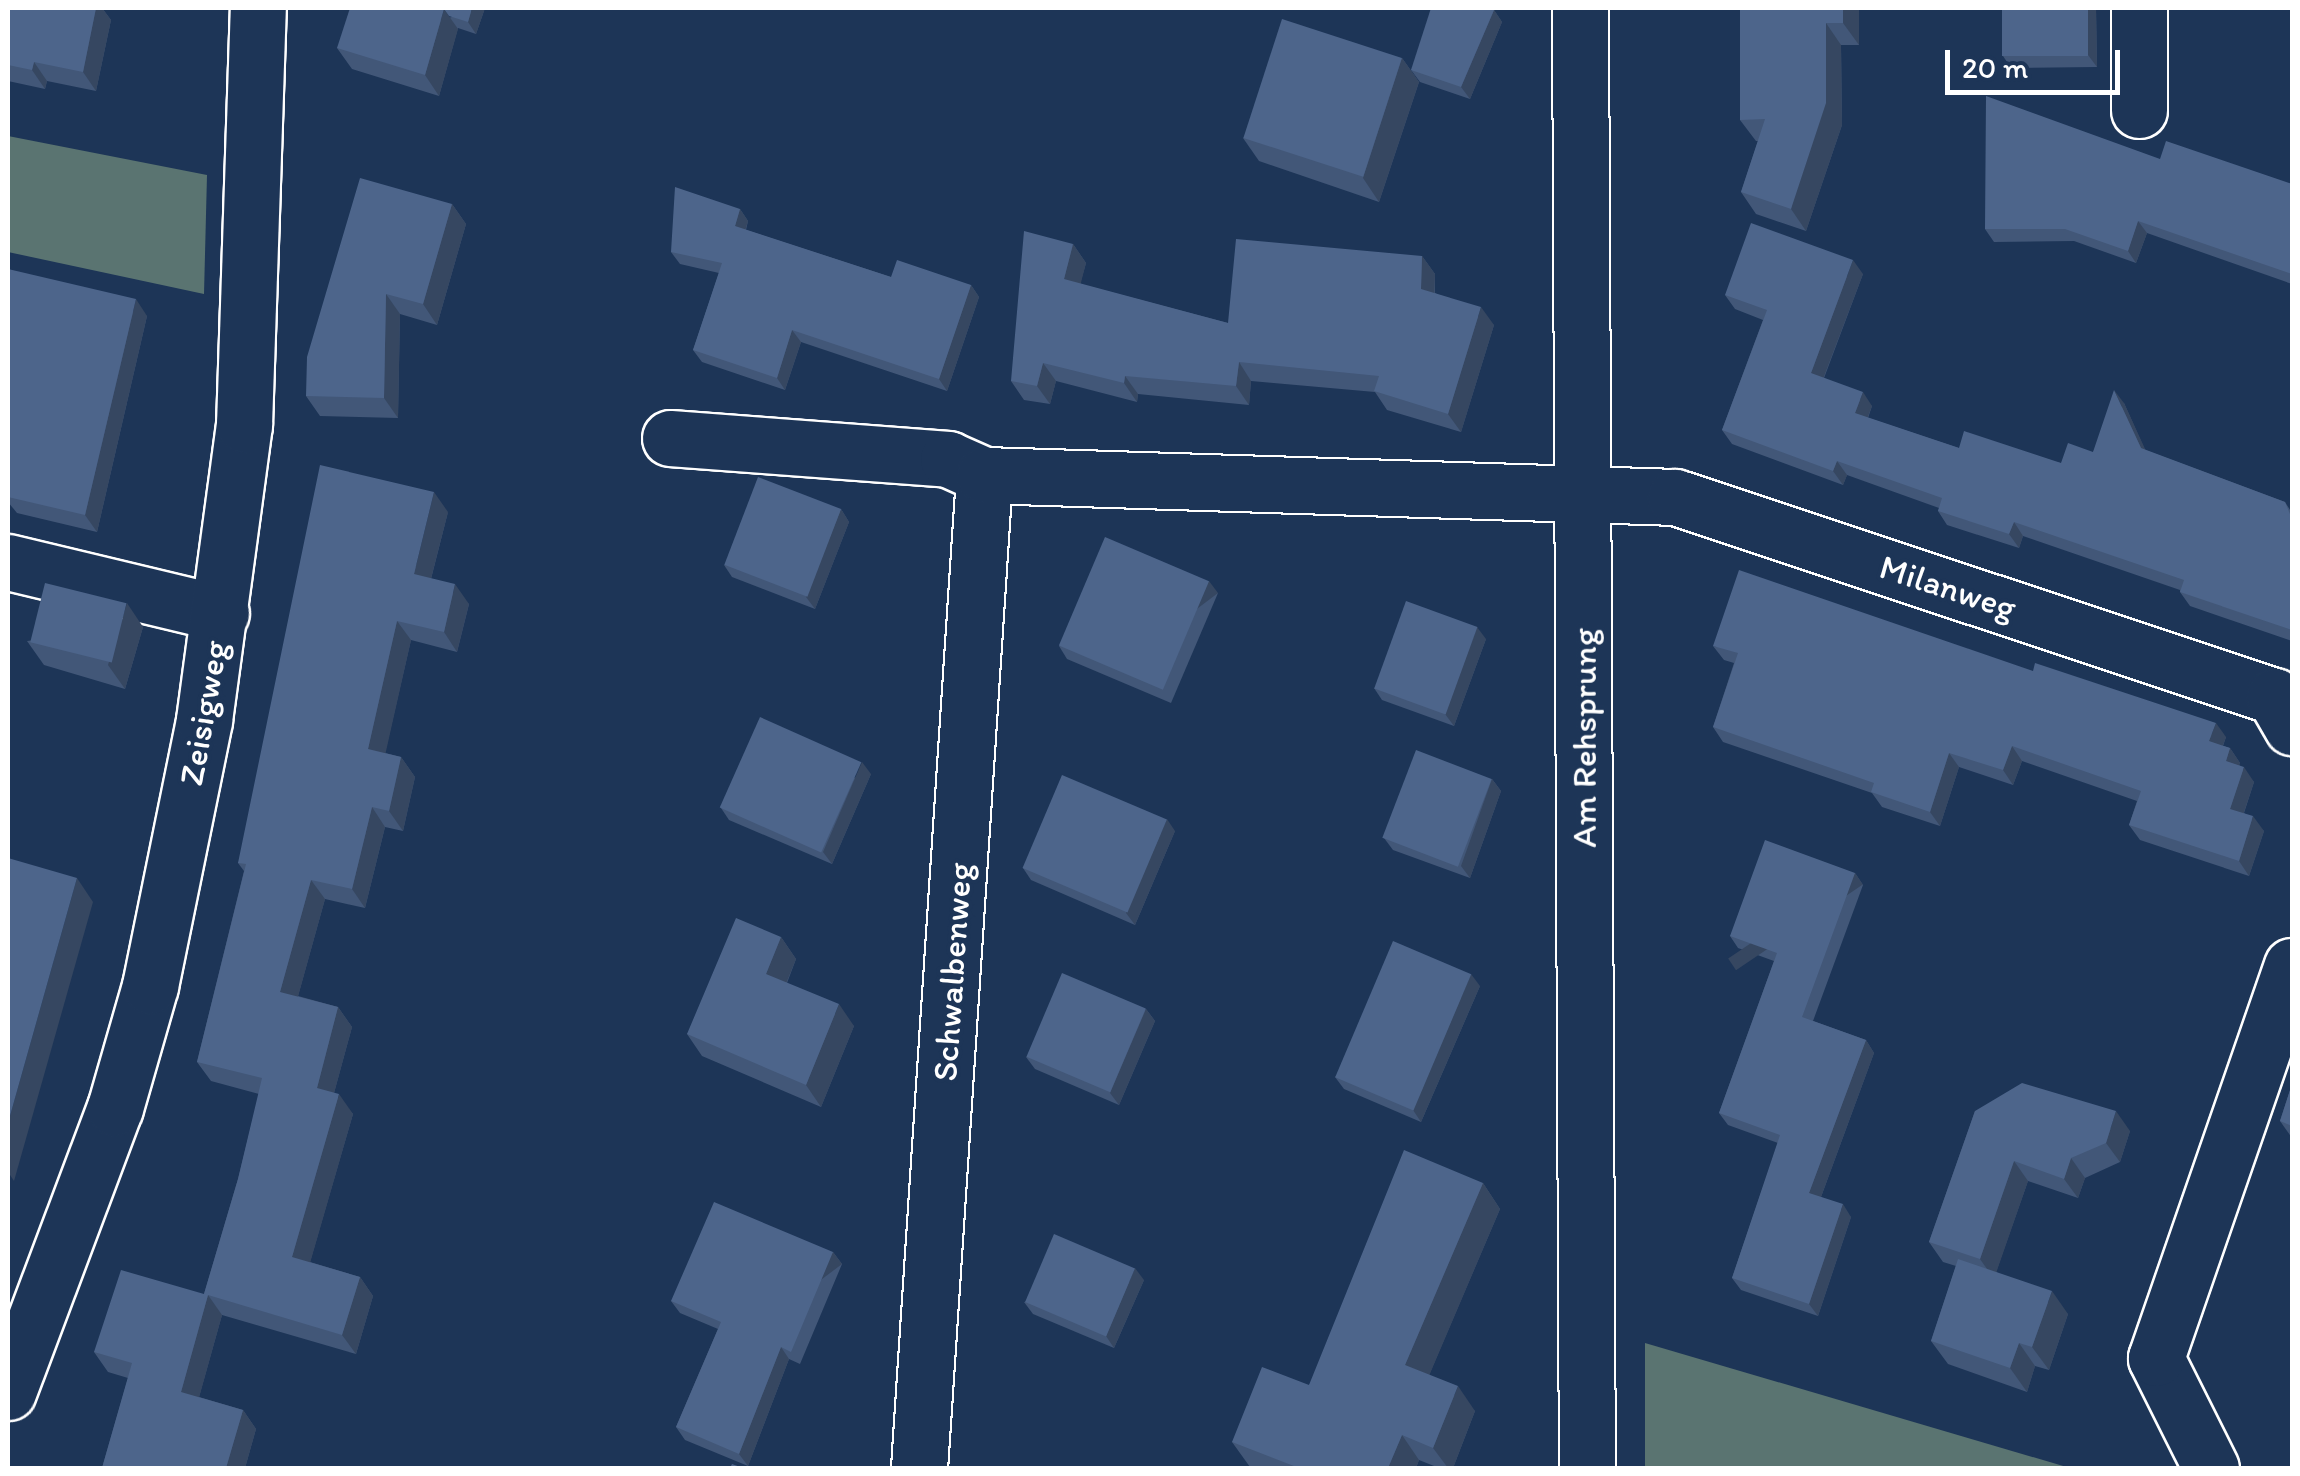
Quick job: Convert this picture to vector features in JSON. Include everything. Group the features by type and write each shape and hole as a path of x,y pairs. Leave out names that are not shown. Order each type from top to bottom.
{"street":[{"name":"Zeisigweg","path":"8,1392 50,1292 150,986 221,613 244,425 258,8"},
{"name":"Am Rehsprung","path":"1580,8 1587,1468"},
{"path":"2139,8 2139,110"},
{"path":"670,438 948,459 984,475 1583,489"},
{"name":"Schwalbenweg","path":"919,1468 984,475"},
{"name":"Milanweg","path":"1583,489 1676,497 2274,696 2292,727"},
{"path":"8,562 221,613"},
{"path":"2211,1468 2156,1358 2292,966"}],"green space":[{"path":"8,136 207,175 204,294 8,252"},
{"path":"1645,1343 2070,1468 1645,1468"}],"building":[{"path":"8,8 96,8 83,72 34,62 32,70 8,65"},
{"path":"350,8 444,9 425,75 337,48"},
{"path":"440,8 472,8 468,22 449,16"},
{"path":"1431,8 1494,10 1461,87 1411,70"},
{"path":"1740,8 1843,8 1843,23 1826,23 1826,103 1791,209 1741,192 1765,119 1740,120"},
{"path":"2002,8 2088,8 2088,56 2002,56"},
{"path":"1282,19 1402,58 1363,177 1243,138"},
{"path":"1986,96 2160,159 2166,141 2292,184 2292,274 2138,221 2128,251 2065,229 1985,229"},
{"path":"360,178 452,204 423,304 386,294 384,398 306,396 307,357"},
{"path":"675,187 740,209 735,226 891,277 897,260 971,285 939,379 792,330 777,378 693,350 722,263 671,252"},
{"path":"1751,223 1853,260 1811,373 1863,392 1855,413 1959,448 1964,431 2061,463 2068,443 2093,452 2114,390 2141,448 2285,502 2292,519 2292,630 2180,592 2184,580 2014,522 2009,534 1938,511 1942,498 1837,461 1833,471 1722,430 1767,310 1725,295"},
{"path":"1024,231 1073,244 1064,279 1228,323 1236,239 1422,256 1421,289 1481,307 1448,414 1374,391 1379,376 1239,362 1236,386 1125,376 1124,383 1043,363 1037,386 1011,381"},
{"path":"8,269 136,299 85,515 8,497"},
{"path":"320,465 434,492 414,574 455,584 444,632 397,621 368,749 401,757 389,811 372,807 352,889 311,880 280,992 338,1007 317,1088 339,1094 292,1257 360,1277 342,1335 208,1295 181,1392 243,1410 226,1468 102,1468 132,1363 94,1352 121,1270 204,1294 238,1179 262,1078 197,1062 246,864 238,863"},
{"path":"758,477 841,509 807,597 724,565"},
{"path":"1105,537 1209,581 1163,690 1059,646"},
{"path":"1739,570 2033,671 2035,663 2216,723 2209,741 2230,748 2226,761 2244,767 2230,809 2253,816 2239,861 2129,825 2141,791 2012,746 2003,770 1949,753 1930,812 1871,792 1874,783 1713,727 1738,653 1713,646"},
{"path":"45,583 127,603 112,663 30,642"},
{"path":"1406,601 1477,627 1446,714 1374,688"},
{"path":"760,717 861,762 821,853 720,807"},
{"path":"1416,750 1492,779 1458,867 1382,838"},
{"path":"1062,775 1167,820 1127,913 1023,868"},
{"path":"1765,840 1855,873 1802,1017 1866,1040 1809,1193 1843,1204 1809,1304 1732,1278 1780,1135 1719,1113 1777,953 1730,936"},
{"path":"8,858 77,878 8,1123"},
{"path":"736,918 781,937 766,974 839,1004 806,1085 687,1034"},
{"path":"1393,941 1471,974 1413,1110 1335,1077"},
{"path":"1062,973 1146,1009 1110,1092 1026,1057"},
{"path":"2022,1083 2116,1111 2106,1143 2071,1158 2064,1179 2014,1161 1980,1259 1929,1242 1975,1111"},
{"path":"2292,1084 2292,1126 2280,1121"},
{"path":"1404,1150 1483,1183 1405,1365 1458,1386 1433,1448 1402,1435 1388,1468 1299,1468 1232,1442 1262,1367 1309,1385"},
{"path":"714,1202 833,1252 791,1352 781,1347 739,1454 676,1427 721,1322 671,1301"},
{"path":"1054,1234 1135,1268 1106,1337 1025,1302"},
{"path":"1958,1259 2052,1291 2032,1347 2019,1343 2010,1368 1931,1341"}]}
